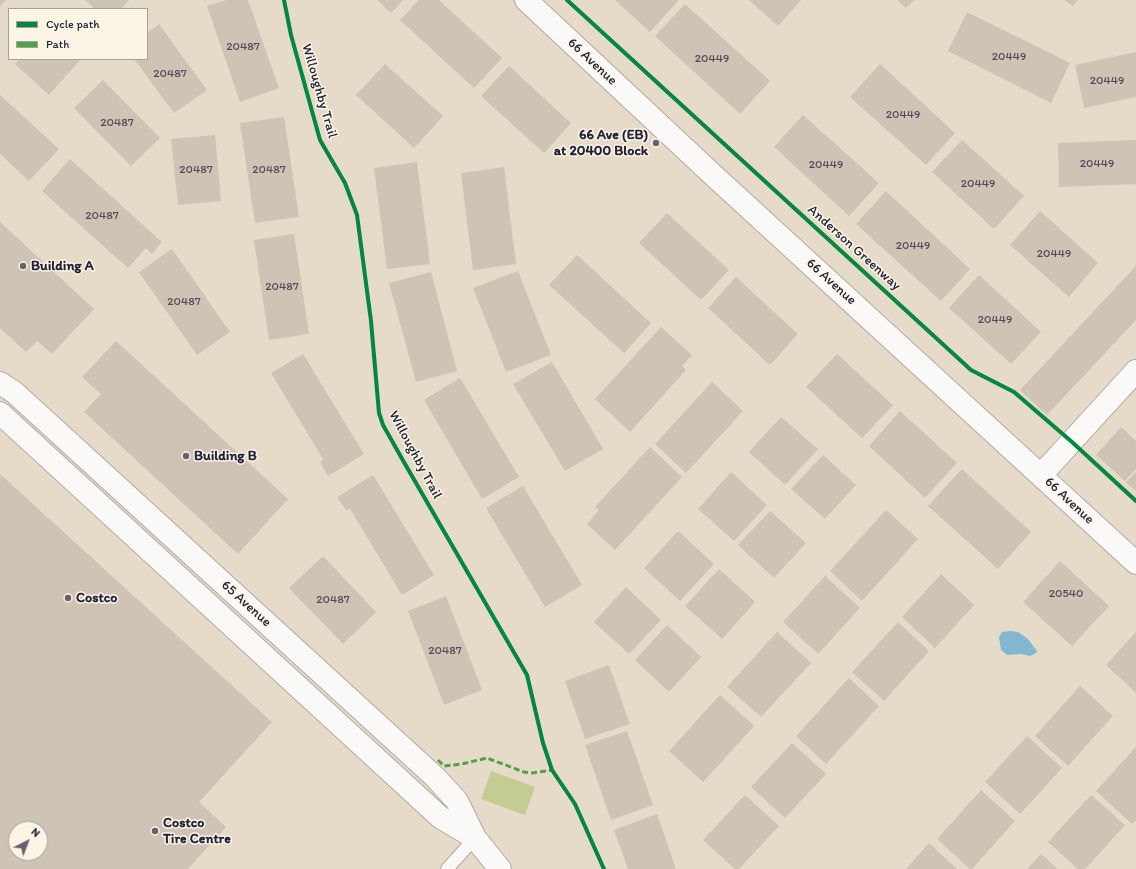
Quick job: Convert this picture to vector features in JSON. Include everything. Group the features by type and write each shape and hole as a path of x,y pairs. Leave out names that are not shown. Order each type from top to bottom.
{"street":[{"name":"66 Avenue","path":"526,0 712,174 1136,563"},
{"path":"1041,475 1136,371"},
{"name":"65 Avenue","path":"0,383 14,392 436,777 457,801 475,838 500,869"},
{"name":"65 Avenue","path":"0,413 440,817 475,838"}],"lane":[{"path":"447,869 475,838"}],"green space":[{"path":"491,771 535,787 525,815 481,799"}],"water":[{"path":"1002,632 1018,632 1028,639 1037,651 1036,653 1030,656 1021,654 1007,655 1001,650 999,637"}],"building":[{"path":"0,0 6,0 0,6"},
{"path":"85,0 129,0 122,8 94,8"},
{"path":"226,0 248,0 279,88 240,102 207,6"},
{"path":"377,0 403,0 391,13"},
{"path":"419,0 439,0 502,58 474,88 400,20"},
{"path":"615,0 679,0 650,32"},
{"path":"749,0 801,0 778,26"},
{"path":"897,0 914,0 906,8"},
{"path":"1064,0 1077,0 1073,6"},
{"path":"685,4 770,81 740,114 655,36"},
{"path":"967,12 1070,63 1051,103 948,51"},
{"path":"159,24 207,90 174,113 135,60 148,60 148,32"},
{"path":"1136,52 1136,97 1084,108 1075,65"},
{"path":"18,60 80,60 49,95 15,64"},
{"path":"385,64 443,116 414,148 356,95"},
{"path":"880,64 955,133 926,165 850,97"},
{"path":"509,66 571,123 544,153 481,96"},
{"path":"103,80 160,138 131,166 74,108"},
{"path":"0,95 59,149 29,181 0,154"},
{"path":"803,115 879,183 849,216 774,147"},
{"path":"284,117 299,217 255,223 240,123"},
{"path":"215,135 221,201 178,205 171,139"},
{"path":"962,140 1024,196 994,229 932,172"},
{"path":"1136,140 1136,184 1059,187 1058,143"},
{"path":"70,159 162,242 152,254 146,248 128,268 42,191"},
{"path":"417,162 430,264 387,269 374,168"},
{"path":"504,167 516,264 473,270 461,173"},
{"path":"886,191 970,269 941,301 856,224"},
{"path":"1040,211 1098,263 1069,297 1010,245"},
{"path":"667,213 729,270 701,300 639,243"},
{"name":"Building A","path":"0,222 94,309 52,354 37,341 26,352 0,328"},
{"path":"294,234 309,334 269,340 254,240"},
{"path":"172,249 230,332 197,355 139,272"},
{"path":"577,255 651,323 624,353 549,285"},
{"path":"1136,266 1136,320 1047,415 1020,390"},
{"path":"518,271 551,355 506,372 473,288"},
{"path":"431,272 457,371 416,382 389,283"},
{"path":"979,275 1041,332 1011,364 949,308"},
{"path":"736,277 798,334 770,365 708,308"},
{"path":"661,327 692,355 682,366 686,370 630,432 595,399"},
{"name":"Building B","path":"116,341 288,499 238,554 84,412 101,394 82,377"},
{"path":"303,354 364,454 328,476 320,462 323,459 271,373"},
{"path":"837,354 893,405 862,438 806,387"},
{"path":"552,362 603,449 565,471 513,384"},
{"path":"460,378 519,477 482,499 424,400"},
{"path":"712,382 743,411 686,473 655,444"},
{"path":"900,411 957,463 925,498 869,446"},
{"path":"781,417 818,449 785,485 749,452"},
{"path":"1121,427 1136,441 1136,469 1125,481 1096,455"},
{"path":"650,447 682,477 615,550 587,524 599,510 595,507"},
{"path":"823,455 856,485 825,519 791,489"},
{"path":"962,469 1031,532 998,569 928,506"},
{"path":"731,472 767,505 734,541 698,509"},
{"path":"1136,472 1136,491 1126,482"},
{"name":"Costco","path":"0,474 272,722 199,802 226,827 188,869 0,869"},
{"path":"373,475 434,575 402,595 350,509 346,510 337,497"},
{"path":"523,486 582,585 545,607 486,508"},
{"path":"886,510 918,539 862,601 830,571"},
{"path":"770,511 806,543 774,578 738,545"},
{"path":"678,531 714,564 680,601 644,568"},
{"path":"323,556 376,612 343,644 289,588"},
{"path":"1060,561 1109,606 1072,646 1023,602"},
{"path":"719,569 755,602 722,639 685,606"},
{"path":"941,574 974,605 935,648 902,617"},
{"path":"825,576 860,608 818,654 783,622"},
{"path":"626,587 661,620 629,654 594,622"},
{"path":"446,596 482,690 444,705 408,611"},
{"path":"898,622 929,651 884,701 852,672"},
{"path":"667,625 701,657 669,692 635,660"},
{"path":"777,632 811,663 761,717 727,687"},
{"path":"1136,632 1136,693 1106,665"},
{"path":"609,665 630,724 585,739 565,681"},
{"path":"849,678 879,706 826,764 796,736"},
{"path":"1080,686 1113,716 1068,766 1035,736"},
{"path":"720,695 754,726 703,782 669,751"},
{"path":"627,731 653,805 611,820 585,745"},
{"path":"1027,736 1062,768 1020,814 985,782"},
{"path":"792,743 826,774 785,818 751,787"},
{"path":"1136,747 1136,820 1132,824 1096,791"},
{"path":"981,790 1015,821 972,869 970,869 937,839"},
{"path":"745,795 779,826 739,869 735,869 703,840"},
{"path":"1091,795 1125,825 1085,869 1078,869 1048,842"},
{"path":"657,814 676,869 628,869 614,830"},
{"path":"929,843 957,869 906,869"},
{"path":"1041,854 1058,869 1027,869"}],"marked path":[{"path":"438,760 444,766 462,764 487,758 524,772 532,773 552,770"}],"cycle path":[{"name":"Willoughby Trail","path":"284,0 291,35 320,140 345,183 357,215 371,321 379,413 383,425 527,675 543,743 552,770 575,804 604,869"},
{"name":"Anderson Greenway","path":"567,0 971,370 1014,392 1072,442 1136,501"}],"place":[{"name":"66 Ave (EB) at 20400 Block","path":"656,143"},
{"name":"Building A","path":"23,266"},
{"name":"Building B","path":"186,456"},
{"name":"Costco","path":"68,598"},
{"name":"Costco Tire Centre","path":"155,831"}]}
